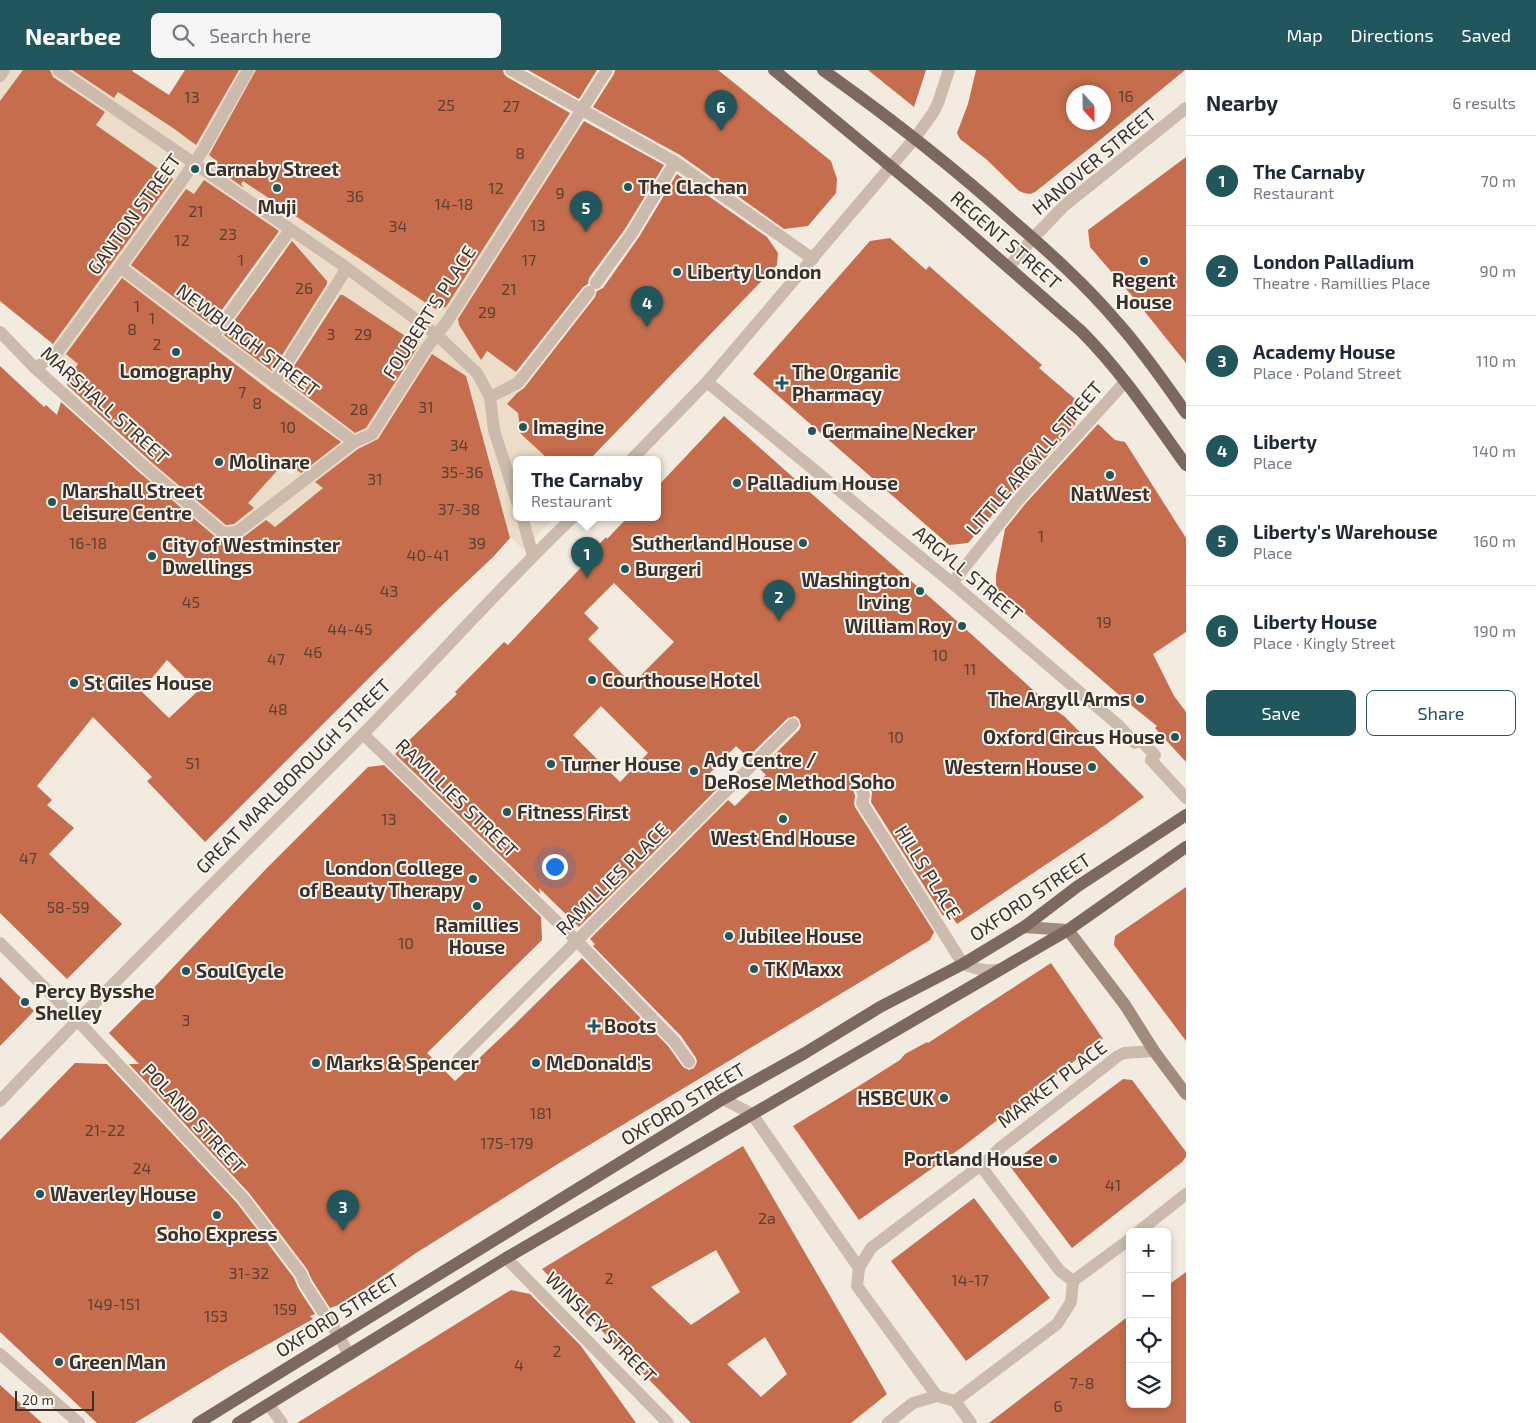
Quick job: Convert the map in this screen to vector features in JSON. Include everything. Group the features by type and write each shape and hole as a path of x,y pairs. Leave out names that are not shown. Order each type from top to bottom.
{"main road":[{"name":"REGENT STREET","path":"774,70 892,166 1081,331 1102,352 1186,465"},
{"name":"REGENT STREET","path":"822,70 882,112 944,161 1033,238 1080,282 1118,323 1186,414"},
{"name":"OXFORD STREET","path":"198,1423 723,1099 805,1053 880,1007 963,964 1024,927 1078,886 1186,816"},
{"path":"238,1423 506,1258 1068,930 1186,847"},
{"path":"1024,927 1068,930 1125,1005 1154,1051 1186,1094"}],"street":[{"path":"0,76 4,70"},
{"path":"58,70 347,268 437,335 478,373 490,397 494,430 513,489"},
{"name":"GANTON STREET","path":"35,368 55,355 195,163 248,70"},
{"path":"511,70 675,162 813,259"},
{"name":"FOUBERT'S PLACE","path":"237,532 354,442 372,434 607,70"},
{"path":"635,456 707,382 915,138 938,104 949,70"},
{"name":"HANOVER STREET","path":"1009,267 1033,238 1064,206 1186,108"},
{"path":"490,397 518,383 632,233 675,162"},
{"path":"213,337 290,230"},
{"name":"NEWBURGH STREET","path":"120,267 354,442"},
{"path":"274,383 347,268"},
{"name":"MARSHALL STREET","path":"0,332 35,368 223,534 237,532"},
{"name":"ARGYLL STREET","path":"707,382 952,583 1118,724 1135,743 1139,739 1155,754 1151,760 1186,798"},
{"name":"LITTLE ARGYLL STREET","path":"952,583 1020,498 1125,382"},
{"path":"523,521 533,556"},
{"name":"GREAT MARLBOROUGH STREET","path":"0,1101 77,1020 363,734 533,556 570,521"},
{"name":"RAMILLIES PLACE","path":"458,1060 793,724"},
{"name":"RAMILLIES STREET","path":"363,734 577,941 674,1041 689,1062"},
{"name":"HILLS PLACE","path":"860,786 864,795 862,803 963,964"},
{"name":"POLAND STREET","path":"0,943 77,1020 243,1198 301,1274 305,1284 339,1336 349,1355"},
{"path":"963,964 993,971 1006,967"},
{"name":"MARKET PLACE","path":"859,1268 871,1248 980,1166 1000,1148 1118,1056 1124,1053 1154,1051"},
{"path":"723,1099 752,1114 859,1268 858,1286 937,1396"},
{"path":"980,1166 1060,1271 1073,1281"},
{"path":"1143,1228 1186,1194"},
{"path":"954,1401 1057,1324 1071,1302 1073,1281 1126,1241"},
{"name":"WINSLEY STREET","path":"506,1258 668,1423"},
{"path":"0,1354 79,1423"},
{"path":"888,1423 914,1403 937,1396 954,1401 971,1423"},
{"path":"269,1405 282,1423"}],"shaded area":[{"path":"0,70 83,70 173,128 232,70 268,70 214,157 214,162 435,309 440,308 557,124 573,122 587,128 458,320 464,333 483,349 528,379 508,404 523,417 520,425 521,434 545,456 513,456 513,521 551,521 523,549 510,537 496,486 379,442 230,563 133,484 158,457 280,467 291,475 319,455 77,366 70,376 55,355 50,341 171,178 55,96 0,118","holes":["230,212 273,243 215,323 173,292","283,250 325,279 327,285 276,366 271,367 228,333 228,330","341,295 419,345 363,431 285,378 338,296"]}],"building":[{"path":"23,70 50,70 53,77 105,112 96,125 173,179 53,344 0,301 0,101"},
{"path":"72,70 133,70 169,95 185,70 239,70 196,145 118,92 114,98"},
{"path":"256,70 503,70 507,77 570,113 446,307 435,309 243,181 241,184 244,188 214,167 217,161 209,155"},
{"path":"528,70 597,70 579,99"},
{"path":"615,70 718,70 831,161 837,179 836,193 808,226 784,229 680,155 593,107"},
{"path":"868,70 926,70 914,107"},
{"path":"976,70 1185,70 1035,192 1030,194 1019,191 986,159 960,139 957,133 968,104"},
{"path":"584,121 664,165 625,229 589,278 588,284 583,287 516,372 487,351 481,360 459,325 458,319"},
{"name":"Regent House","path":"1186,157 1186,363 1090,247 1088,230"},
{"path":"677,174 767,237 778,253 777,265 593,456 545,456 521,434 518,413 507,404 524,388 595,297 597,291 603,288 639,237"},
{"path":"204,180 279,231 211,325 131,265 186,189 194,194"},
{"path":"890,238 926,270 929,266 1042,365 1039,368 1075,399 1075,425 1013,494 1014,490 968,543 949,545 753,374 870,241"},
{"path":"292,241 327,281 327,284 272,371 224,335"},
{"path":"122,278 269,390 341,442 301,473 285,462 248,503 254,508 234,524 226,525 150,461 67,385 70,375 78,364 66,354"},
{"path":"340,295 343,295 419,345 366,428 355,433 285,380"},
{"path":"432,354 466,376 510,538 205,842 147,781 152,777 93,717 37,786 52,800 47,805 74,828 49,854 122,924 67,979 0,913 0,366 44,407 46,405 57,415 61,402 140,473 218,539 224,541 241,539 266,520 275,527 323,488 315,482 358,449 378,439","holes":["167,660 198,691 169,718 141,691"]},
{"path":"724,416 1065,717 1144,797 957,924 947,909 943,916 871,802 872,792 867,782 861,778 856,779 852,786 855,796 855,807 934,932 930,940 561,1162 416,1253 344,1303 330,1308 307,1269 249,1193 129,1064 139,1064 109,1033 266,869 368,767 384,765 541,917 542,940 427,1053 455,1081 582,958 668,1046 683,1067 689,1070 694,1068 697,1062 696,1058 681,1036 593,946 595,944 590,939 728,800 735,806 766,775 760,769 799,730 801,726 799,719 795,716 788,718 748,757 736,746 705,778 717,789 579,927 539,888 540,894 395,754 457,694 455,692 504,642 508,645 589,559 587,557 606,537 607,539 624,521 661,521 661,483","holes":["614,583 674,642 632,684 588,639 599,628 584,613","601,706 648,753 620,782 573,735"]},
{"path":"1098,424 1115,440 1125,442 1186,538 1186,632 1153,654 1174,696 1186,712 1186,762 1155,728 1157,726 998,590 996,584 1005,529 1026,503"},
{"path":"1186,887 1186,1041 1114,945 1115,936"},
{"path":"1051,963 1103,1039 961,1148 859,1220 793,1126 900,1060 905,1054 928,1043"},
{"path":"0,977 34,1011 0,1046"},
{"path":"75,1063 107,1064 237,1203 294,1278 298,1288 315,1314 310,1316 313,1319 229,1366 135,1423 97,1423 0,1332 0,1140"},
{"path":"1123,1079 1132,1080 1186,1152 1186,1157 1072,1248 1009,1165"},
{"path":"743,1146 887,1394 851,1423 691,1423 542,1269","holes":["716,1250 740,1292 691,1325 651,1287","765,1337 787,1374 761,1397 727,1364"]},
{"path":"974,1198 1050,1298 966,1361 891,1261"},
{"path":"1186,1272 1186,1423 989,1423 1126,1318 1126,1408 1171,1408 1171,1283"},
{"path":"511,1290 530,1294 581,1346 636,1423 297,1423"},
{"path":"0,1385 42,1423 0,1423"}],"place":[{"name":"Liberty House","path":"721,131"},
{"name":"Carnaby Street","path":"195,169"},
{"name":"The Clachan","path":"628,187"},
{"name":"Muji","path":"277,188"},
{"name":"Liberty's Warehouse","path":"586,232"},
{"name":"Regent House","path":"1144,261"},
{"name":"Liberty London","path":"677,272"},
{"name":"Liberty","path":"647,327"},
{"name":"Lomography","path":"176,352"},
{"name":"The Organic Pharmacy","path":"782,383"},
{"name":"Imagine","path":"523,427"},
{"name":"Germaine Necker","path":"812,431"},
{"name":"Molinare","path":"219,462"},
{"name":"NatWest","path":"1110,475"},
{"name":"Palladium House","path":"737,483"},
{"name":"Marshall Street Leisure Centre","path":"52,502"},
{"name":"Sutherland House","path":"803,543"},
{"name":"City of Westminster Dwellings","path":"152,556"},
{"name":"Burgeri","path":"625,569"},
{"name":"The Carnaby","path":"587,578"},
{"name":"Washington Irving","path":"920,591"},
{"name":"London Palladium","path":"779,621"},
{"name":"William Roy","path":"962,626"},
{"name":"Courthouse Hotel","path":"592,680"},
{"name":"St Giles House","path":"74,683"},
{"name":"The Argyll Arms","path":"1140,699"},
{"name":"Oxford Circus House","path":"1175,737"},
{"name":"Turner House","path":"551,764"},
{"name":"Western House","path":"1092,767"},
{"name":"Ady Centre / DeRose Method Soho","path":"694,771"},
{"name":"Fitness First","path":"507,812"},
{"name":"West End House","path":"783,819"},
{"name":"London College of Beauty Therapy","path":"473,879"},
{"name":"Ramillies House","path":"477,906"},
{"name":"Jubilee House","path":"729,936"},
{"name":"TK Maxx","path":"754,969"},
{"name":"SoulCycle","path":"186,971"},
{"name":"Percy Bysshe Shelley","path":"25,1002"},
{"name":"Boots","path":"594,1026"},
{"name":"Marks & Spencer","path":"316,1063"},
{"name":"McDonald's","path":"536,1063"},
{"name":"HSBC UK","path":"944,1098"},
{"name":"Portland House","path":"1053,1159"},
{"name":"Waverley House","path":"40,1194"},
{"name":"Soho Express","path":"217,1215"},
{"name":"Academy House","path":"343,1231"},
{"name":"Green Man","path":"59,1362"}]}
